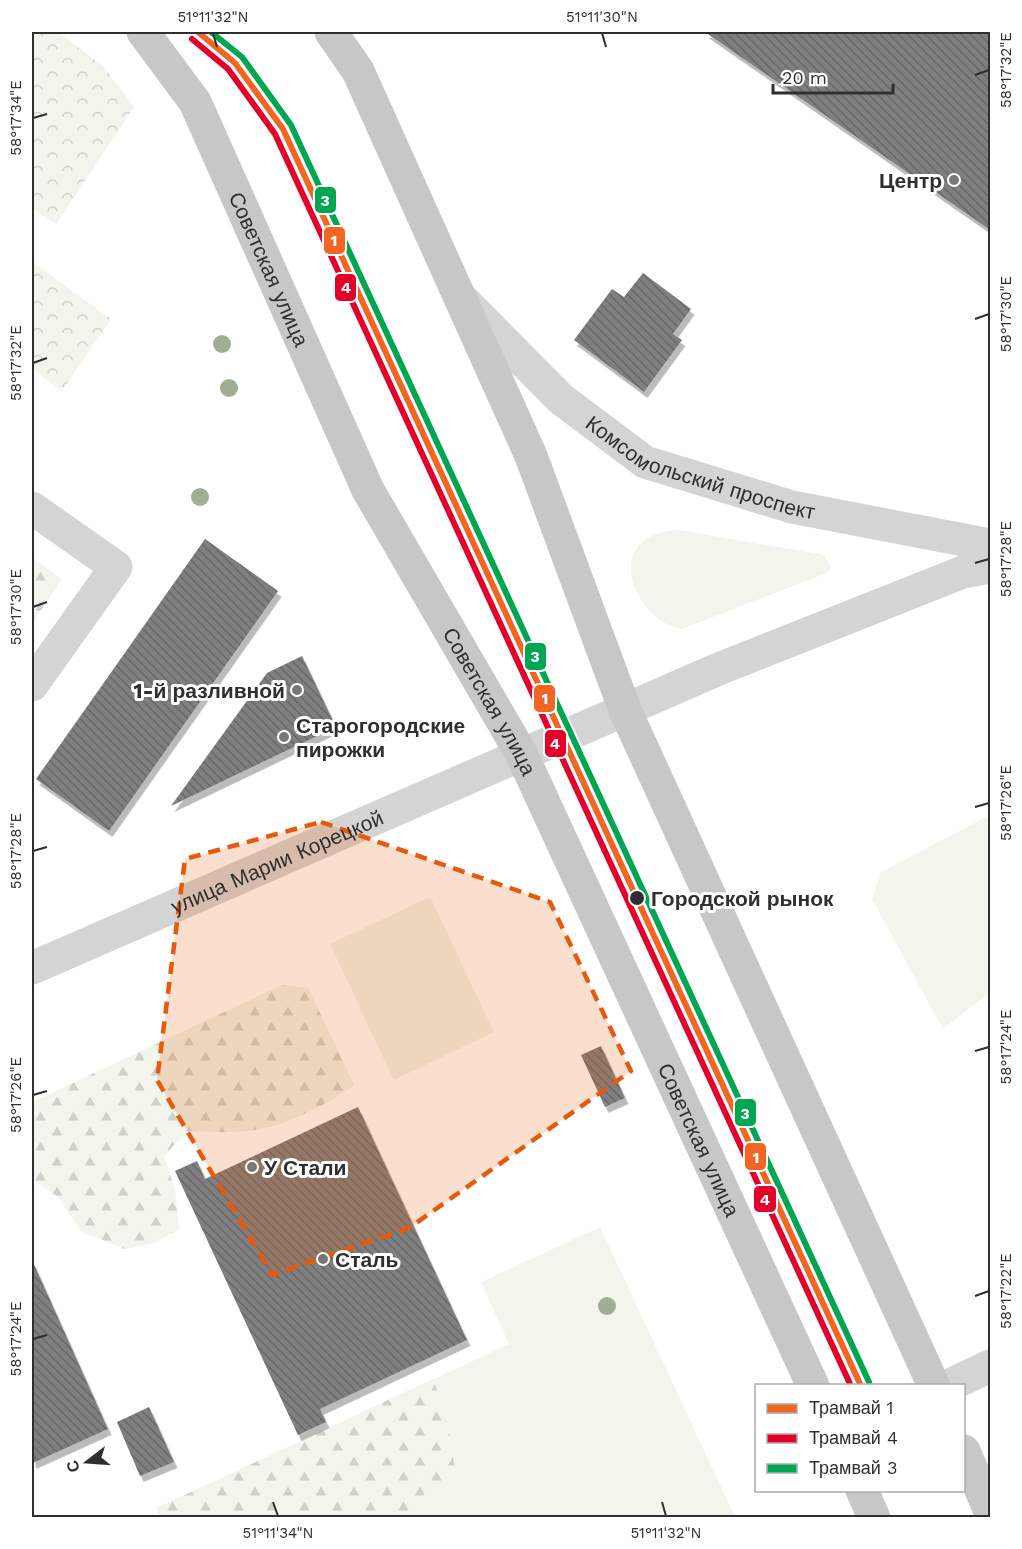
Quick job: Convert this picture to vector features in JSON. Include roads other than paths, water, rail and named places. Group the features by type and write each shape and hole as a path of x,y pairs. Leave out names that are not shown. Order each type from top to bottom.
{"main road":[{"name":"Советская улица","path":"143,32 195,102 368,490 522,756 812,1384"},
{"path":"331,32 358,71 531,456 625,710 933,1384"},
{"path":"965,1455 990,1511"},
{"path":"862,1492 874,1518"}],"street":[{"name":"Комсомольский проспект","path":"459,295 561,399 645,462 792,507 990,545"},
{"path":"32,508 116,567 32,685"},
{"path":"625,710 721,668 963,572 990,567"},
{"name":"улица Марии Корецкой","path":"32,968 625,710"},
{"path":"952,1384 990,1366"}],"tram line":[{"name":"1","path":"198,32 235,63 283,129 860,1384"},
{"name":"3","path":"211,32 242,57 291,125 869,1382"},
{"name":"4","path":"192,39 228,69 275,134 850,1384"}],"place":[{"name":"Центр","path":"954,180"},
{"name":"1-й разливной","path":"297,690"},
{"name":"Старогородские пирожки","path":"284,737"},
{"name":"Городской рынок","path":"637,898"},
{"name":"У Стали","path":"252,1167"},
{"name":"Сталь","path":"323,1259"}]}
